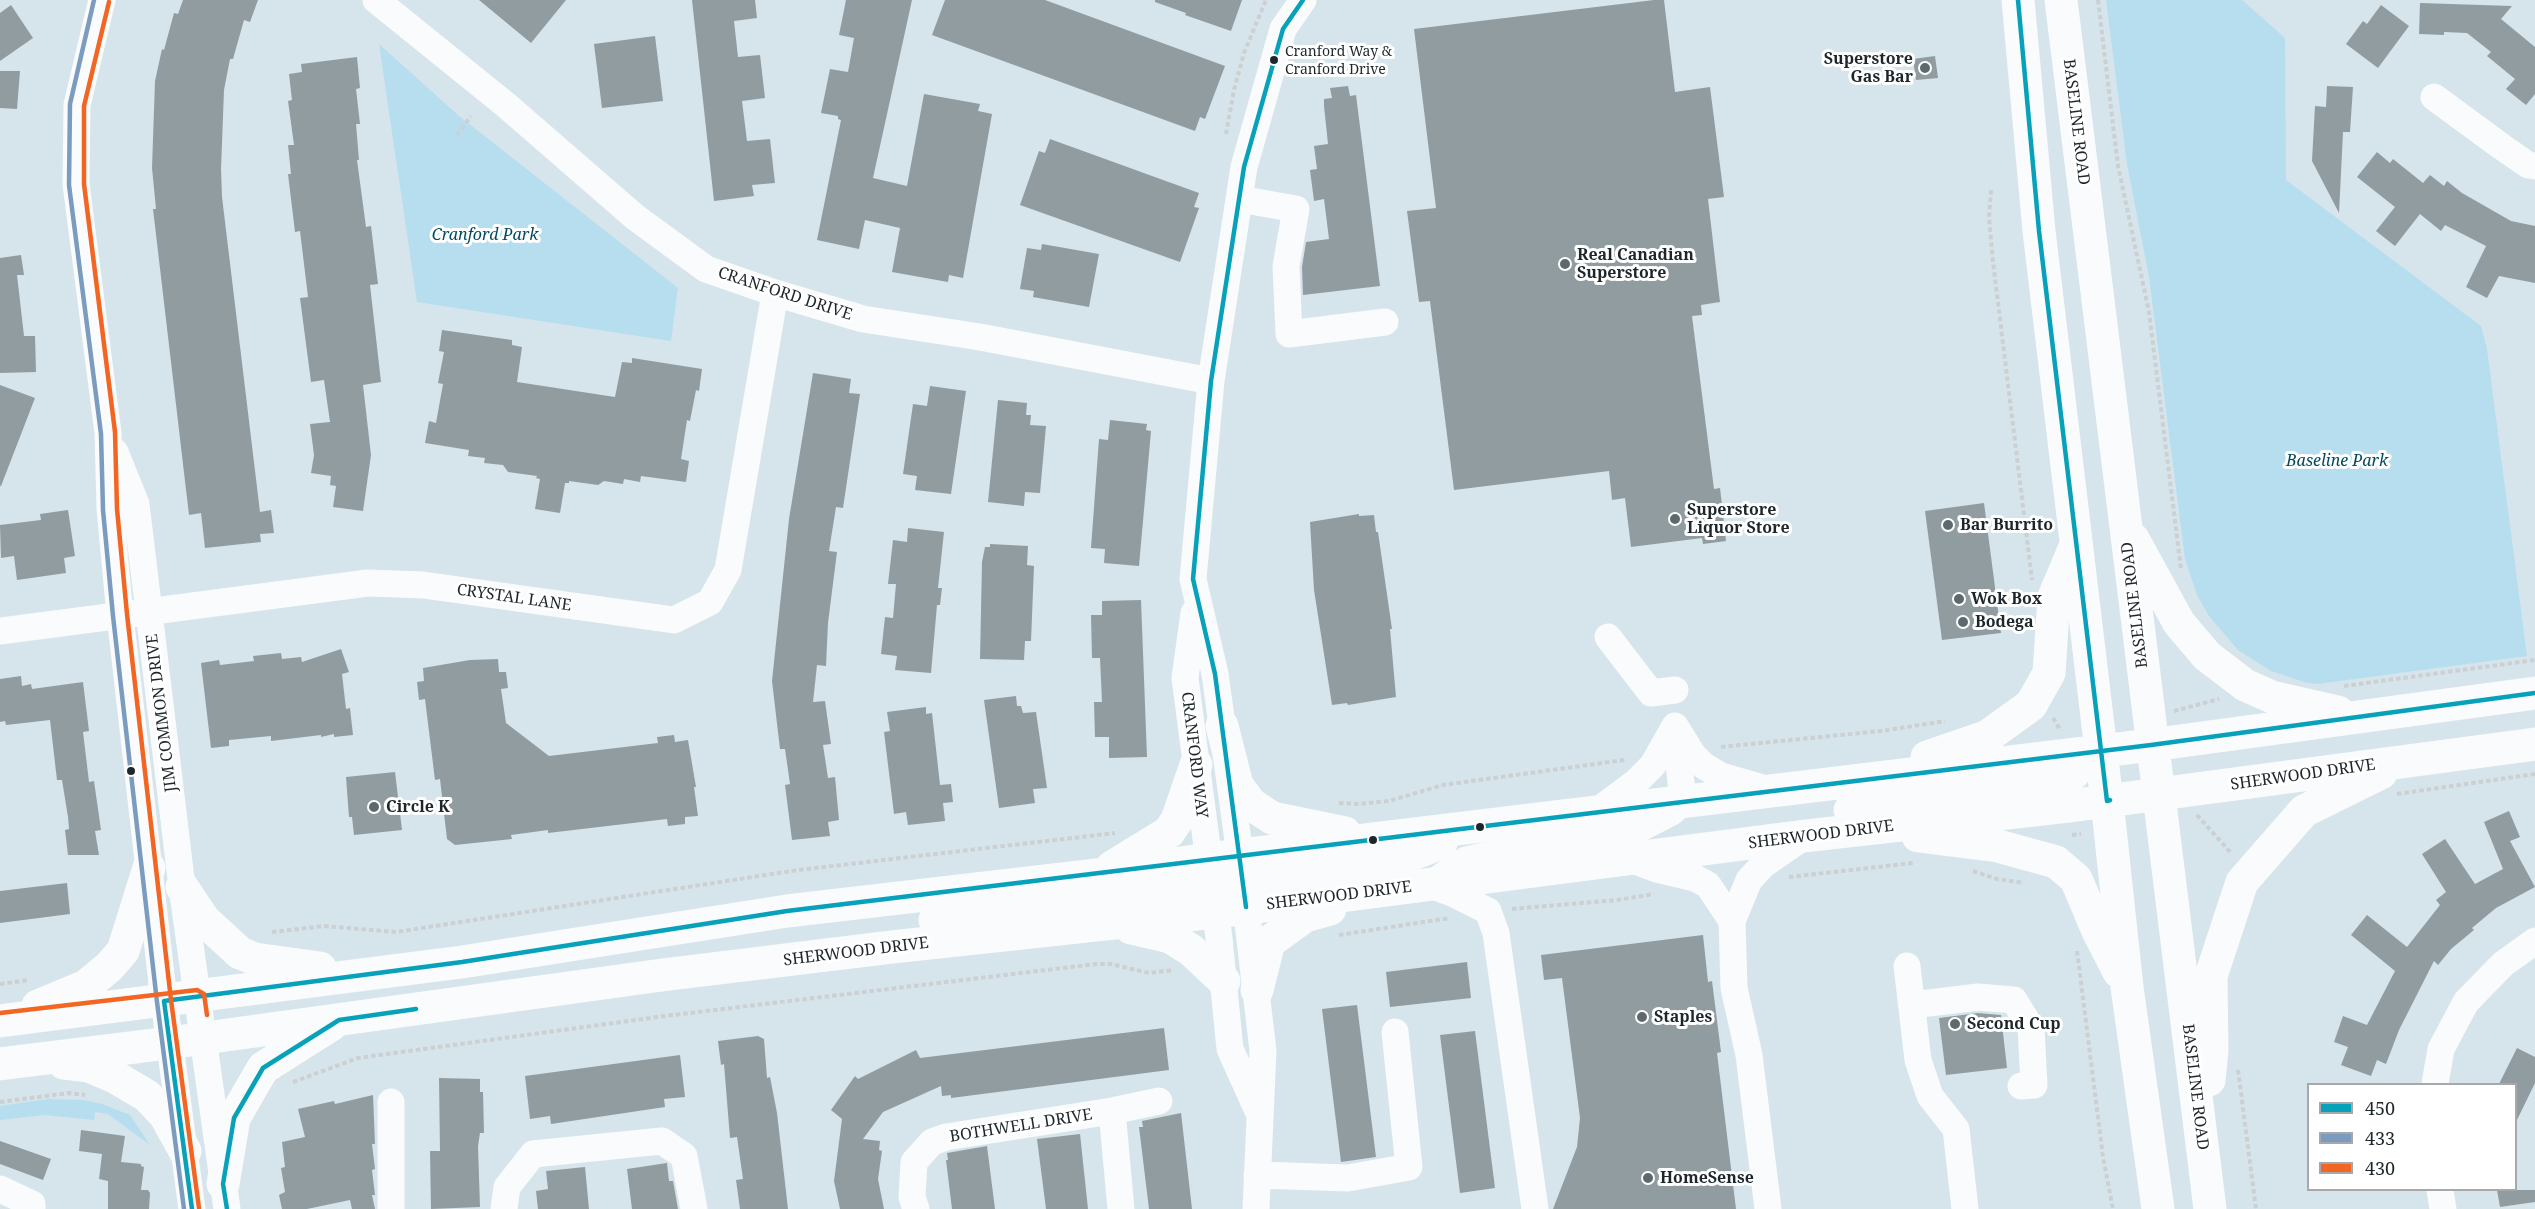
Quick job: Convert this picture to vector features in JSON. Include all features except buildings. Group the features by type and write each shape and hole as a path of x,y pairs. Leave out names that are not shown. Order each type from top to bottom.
{"main road":[{"path":"2018,0 2039,231 2075,545 2108,801 2127,987 2158,1209"},
{"name":"BASELINE ROAD","path":"2061,0 2210,1209"},
{"path":"2125,525 2178,623 2207,656 2245,685 2272,697 2357,717"},
{"path":"1865,778 1988,736 2031,705 2049,673 2054,597 2075,545"},
{"name":"SHERWOOD DRIVE","path":"15,1062 765,963 1051,930 1227,884 1376,838 1865,778 2102,759 2151,744 2535,693"},
{"path":"1222,726 1238,785 1251,804 1272,818 1376,838"},
{"name":"SHERWOOD DRIVE","path":"6,1020 462,962 787,911 1097,875 1352,894 1805,836 2108,801 2535,744"},
{"path":"1720,848 1825,814 2102,759"},
{"path":"2202,1141 2212,1051 2211,976 2241,882 2304,811 2407,760"},
{"path":"1097,875 1170,832 1177,820 1196,765"},
{"path":"765,963 894,925 1346,870 1397,860 1487,825"},
{"path":"1865,830 1998,846 2056,862 2076,879 2098,931 2127,987"},
{"path":"6,1020 60,995 86,986 109,967 123,951 149,868"},
{"path":"182,886 204,920 240,953 255,959 361,974"},
{"path":"1257,990 1269,942 1305,916 1338,907 1352,894"},
{"path":"1051,930 1135,928 1170,937 1191,950 1224,981"},
{"path":"225,1197 234,1118 263,1068 339,1020"},
{"path":"15,1062 89,1066 115,1077 147,1096 165,1115 185,1151"}],"street":[{"name":"JIM COMMON DRIVE","path":"102,0 77,105 76,184 108,434 110,509 120,615 164,1001 192,1209"},
{"name":"CRANFORD DRIVE","path":"376,0 506,105 635,217 706,269 775,293 863,319 980,337 1211,381"},
{"name":"CRANFORD WAY","path":"1227,884 1222,726 1215,674 1193,579 1211,381 1244,167 1283,30 1303,0"},
{"path":"2434,97 2502,147 2529,165 2535,166"},
{"path":"1239,199 1296,209 1286,266 1289,334 1385,322"},
{"name":"CRYSTAL LANE","path":"0,631 368,583 423,585 674,620 710,602 728,570 775,293"},
{"name":"JIM COMMON DRIVE","path":"108,434 136,504 182,886 225,1197"},
{"name":"CRANFORD WAY","path":"1196,599 1185,678 1196,765 1227,884"},
{"path":"1608,637 1652,693 1675,690"},
{"path":"1675,726 1693,755 1704,766 1721,776 1772,790"},
{"path":"1430,885 1466,860 1538,844 1639,829 1656,822 1683,801 1675,726"},
{"path":"1597,811 1636,782 1653,765 1675,726"},
{"path":"1768,1209 1749,1055 1734,988 1732,921 1749,880 1763,865 1805,836"},
{"path":"1632,859 1708,885 1732,921"},
{"path":"1227,884 1224,981 1230,1049 1261,1118"},
{"path":"1227,884 1257,990 1263,1051 1256,1209"},
{"path":"1430,885 1452,892 1488,911 1496,933 1535,1209"},
{"path":"2435,1083 2441,1049 2466,1002 2503,964 2535,941"},
{"path":"1907,966 1918,1060 1930,1096 1956,1129 1965,1209"},
{"path":"1912,1005 1978,997 2014,1000 2031,1029 2034,1085 2021,1086"},
{"path":"1257,1175 1348,1178 1409,1167 1395,1032"},
{"name":"BOTHWELL DRIVE","path":"916,1209 912,1197 914,1162 932,1142 946,1137 1112,1111 1158,1101"},
{"path":"390,1209 391,1102"},
{"name":"BOTHWELL DRIVE","path":"1112,1111 1121,1209"},
{"path":"504,1209 507,1187 533,1154 663,1140 684,1156 694,1209"},
{"path":"0,1189 32,1204 32,1209"},
{"path":"2440,1191 2443,1209"}],"path":[{"path":"1226,135 1234,90 1244,53 1266,0"},
{"path":"2098,0 2118,166 2149,312 2178,559 2184,578"},
{"path":"457,135 471,116"},
{"path":"1991,190 1989,217 2033,589"},
{"path":"2333,687 2535,660"},
{"path":"2174,711 2226,697"},
{"path":"2392,794 2535,774"},
{"path":"2197,817 2236,858"},
{"path":"264,932 324,926 396,932 798,870 1119,832"},
{"path":"2072,836 2081,834"},
{"path":"1786,877 1919,862"},
{"path":"1969,870 1997,879 2028,883"},
{"path":"1506,909 1617,900 1659,893"},
{"path":"1329,936 1454,918"},
{"path":"2076,945 2103,1157 2113,1209"},
{"path":"283,1084 305,1079 358,1058 538,1032 1096,964 1111,964 1156,974 1178,969"},
{"path":"2238,1067 2256,1209"},
{"path":"0,1102 69,1093 89,1096"}],"green space":[{"name":"Baseline Park","path":"2106,0 2242,0 2285,38 2286,180 2481,326 2487,349 2527,656 2317,684 2271,671 2238,650 2209,616 2197,595 2185,559 2149,277 2127,164"},
{"name":"Cranford Park","path":"379,44 459,116 678,288 671,341 417,302"},
{"path":"48,1099 84,1100 130,1115 150,1145 108,1114 95,1112 94,1120 45,1115 0,1120 0,1106"}],"transit line":[{"name":"433","path":"94,0 70,104 69,185 101,434 103,510 113,616 157,1002 184,1209"},
{"name":"450","path":"1246,907 1215,674 1193,579 1211,381 1244,167 1283,29 1303,0"},
{"name":"450","path":"2018,0 2039,231 2107,801 2110,800"},
{"name":"430","path":"109,2 84,106 84,184 115,432 117,509 127,614 171,1000 199,1208"},
{"name":"450","path":"192,1209 164,1001 462,962 787,911 2151,745 2535,693"},
{"name":"430","path":"0,1013 197,990 204,994 207,1015"},
{"name":"450","path":"227,1209 223,1184 234,1118 263,1068 339,1020 416,1009"}],"place":[{"name":"Cranford Way & Cranford Drive","path":"1274,60"},
{"name":"Superstore Gas Bar","path":"1925,68"},
{"name":"Real Canadian Superstore","path":"1565,264"},
{"name":"Superstore Liquor Store","path":"1675,519"},
{"name":"Bar Burrito","path":"1948,525"},
{"name":"Wok Box","path":"1959,599"},
{"name":"Bodega","path":"1963,622"},
{"name":"Circle K","path":"374,807"},
{"name":"Staples","path":"1642,1017"},
{"name":"Second Cup","path":"1955,1024"},
{"name":"HomeSense","path":"1648,1178"}]}
